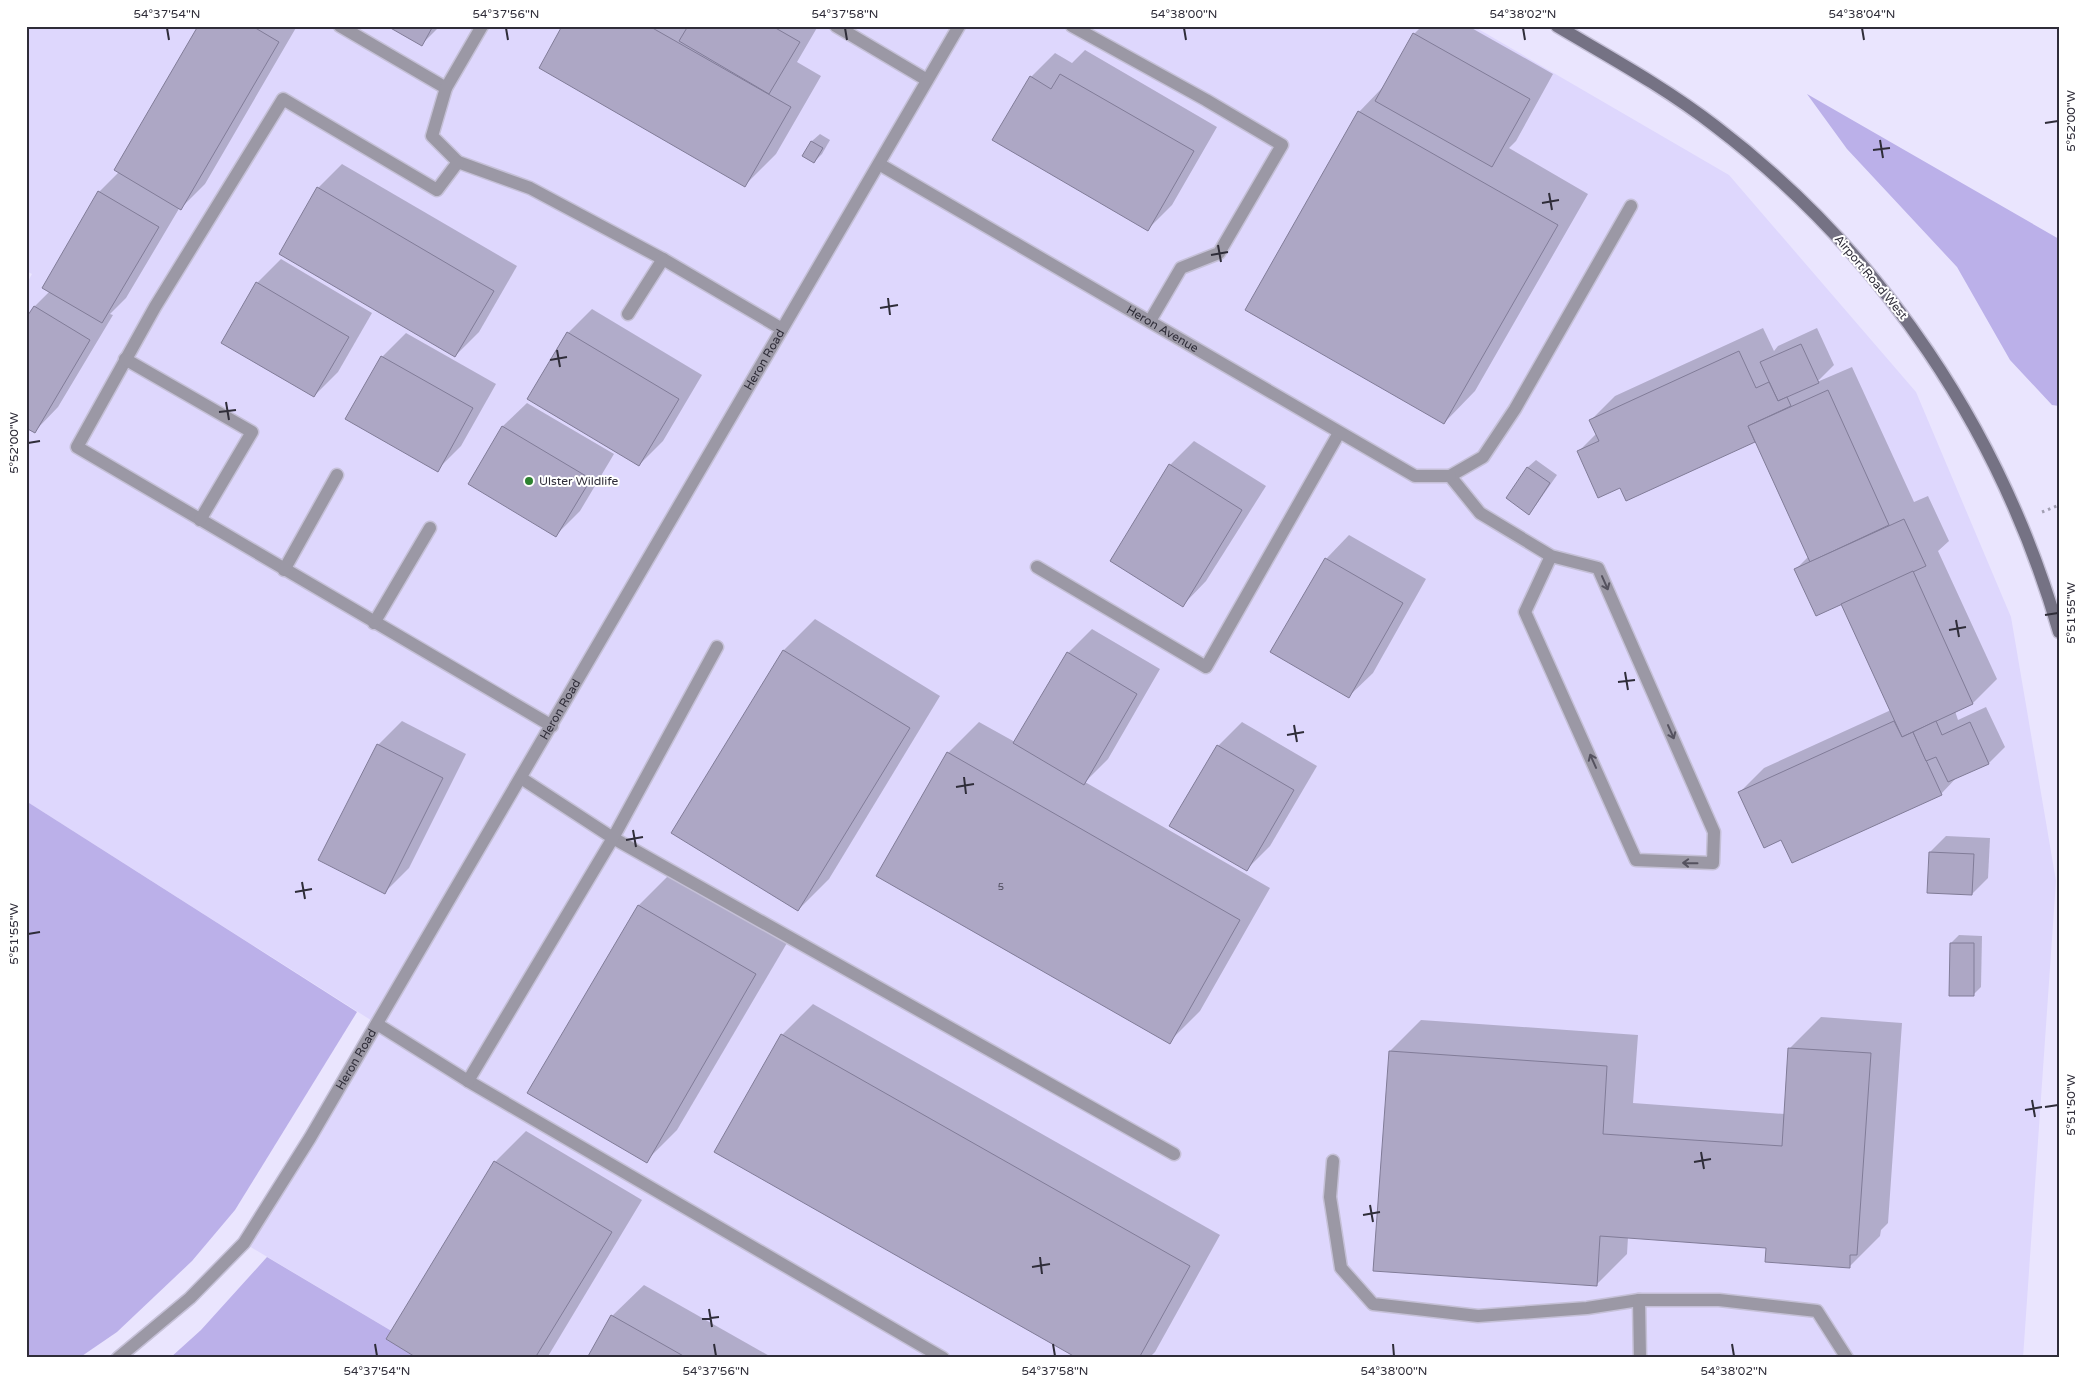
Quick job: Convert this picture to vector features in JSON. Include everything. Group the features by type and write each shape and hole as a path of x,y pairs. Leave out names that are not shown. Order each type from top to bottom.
{"street":[{"path":"340,26 446,88"},
{"path":"482,26 446,88 432,136 458,162 530,188 663,259 782,329"},
{"path":"836,26 927,80"},
{"name":"Heron Road","path":"118,1358 190,1298 244,1243 310,1138 377,1024 959,26"},
{"path":"1072,26 1206,100 1282,145 1219,253 1181,268 1150,321"},
{"name":"Airport Road West","path":"1557,26 1655,84 1715,125 1771,171 1823,222 1872,275 1916,333 1956,393 1991,456 2021,522 2047,591 2059,632"},
{"path":"458,162 437,190 283,99 154,307 77,447 552,726"},
{"name":"Heron Avenue","path":"879,164 1415,476 1450,476"},
{"path":"1551,556 1525,612 1636,860 1713,863 1714,832 1598,568 1551,556 1480,513 1450,476 1483,457 1515,409 1631,206"},
{"path":"628,314 663,259"},
{"path":"126,359 252,432 200,520"},
{"path":"1037,567 1206,667 1339,433"},
{"path":"284,570 337,474"},
{"path":"374,623 430,528"},
{"path":"468,1081 613,838 717,647"},
{"path":"521,778 613,838 1174,1154"},
{"path":"377,1024 468,1081 943,1358"},
{"path":"1333,1161 1330,1198 1341,1268 1373,1304 1478,1316 1587,1308 1639,1300 1718,1300 1817,1311 1847,1358"},
{"path":"1639,1300 1640,1358"}],"shaded area":[{"path":"26,26 1473,26 1729,175 1916,392 2011,617 2056,881 2023,1358 437,1358 244,1243 377,1024 26,801 26,285 32,274 26,271"},
{"path":"1807,94 2059,239 2059,406 2052,405 2010,360 1957,267 1847,149"},
{"path":"26,801 357,1012 235,1210 192,1261 117,1332 79,1358 26,1358"},
{"path":"267,1257 437,1358 170,1358 201,1330"}],"building":[{"path":"198,26 252,26 279,42 181,210 114,170"},
{"path":"387,26 433,26 422,46"},
{"path":"562,26 649,26 791,107 745,187 539,68"},
{"path":"688,26 772,26 800,42 769,94 679,41"},
{"path":"1413,33 1530,99 1492,167 1375,101"},
{"path":"1060,74 1194,151 1148,231 992,140 1030,76 1051,89"},
{"path":"1358,111 1558,225 1444,424 1245,310"},
{"path":"811,141 823,148 814,163 802,156"},
{"path":"317,187 494,291 455,357 279,254"},
{"path":"98,191 159,227 102,323 42,288"},
{"path":"256,282 349,337 314,397 221,343"},
{"path":"34,306 90,340 35,433 26,428 26,318"},
{"path":"567,332 679,399 639,466 527,399"},
{"path":"1801,344 1819,383 1778,401 1760,362"},
{"path":"1739,351 1756,388 1769,382 1778,401 1787,397 1791,406 1748,426 1755,442 1626,501 1620,488 1598,498 1577,451 1599,441 1589,420"},
{"path":"381,356 473,408 438,472 345,419"},
{"path":"1828,390 1889,525 1810,562 1748,426"},
{"name":"Ulster Wildlife","path":"502,426 591,479 556,537 468,484"},
{"path":"1169,464 1242,510 1183,607 1110,561"},
{"path":"1527,467 1550,483 1529,515 1506,498"},
{"path":"1904,519 1926,566 1816,616 1794,569"},
{"path":"1325,558 1403,603 1349,698 1270,652"},
{"path":"1913,571 1973,704 1902,737 1841,604"},
{"path":"783,650 910,728 798,911 671,833"},
{"path":"1067,652 1137,694 1084,785 1013,743"},
{"path":"1894,721 1902,737 1913,732 1942,795 1792,863 1781,840 1764,848 1738,792"},
{"path":"1936,721 1942,735 1970,722 1989,764 1948,782 1936,757 1926,761 1913,732"},
{"path":"377,744 443,778 385,894 318,860"},
{"path":"1217,745 1294,790 1247,871 1169,826"},
{"path":"947,752 1240,920 1170,1044 876,876"},
{"path":"1929,852 1974,854 1972,895 1927,893"},
{"path":"638,905 756,974 647,1163 527,1093"},
{"path":"1950,943 1974,943 1974,996 1949,996"},
{"path":"781,1034 1190,1266 1139,1358 1077,1358 714,1152"},
{"path":"1788,1048 1871,1053 1857,1255 1850,1255 1850,1268 1765,1262 1766,1248 1600,1236 1597,1286 1373,1271 1389,1051 1607,1066 1603,1134 1782,1146"},
{"path":"494,1161 612,1232 535,1358 417,1358 386,1339"},
{"path":"611,1315 687,1358 587,1358"}],"place":[{"name":"Ulster Wildlife","path":"529,481"}]}
